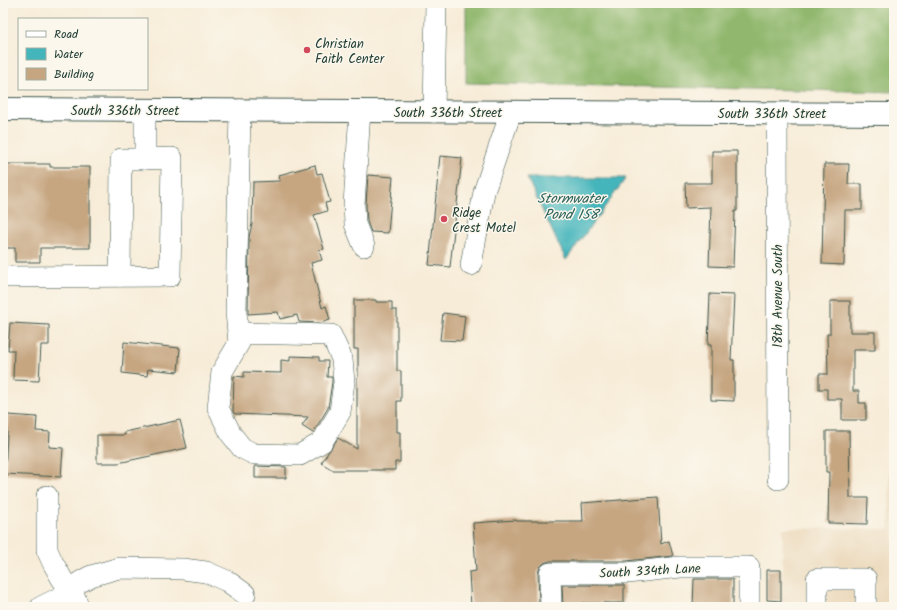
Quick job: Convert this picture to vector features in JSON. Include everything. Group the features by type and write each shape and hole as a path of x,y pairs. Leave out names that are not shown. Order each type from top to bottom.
{"main road":[{"name":"South 336th Street","path":"3,109 894,114"}],"street":[{"path":"434,112 436,3"},
{"path":"145,110 145,159"},
{"path":"238,333 331,335 342,359 344,382 340,412 322,442 300,455 254,454 242,448 231,434 218,408 222,372 239,344 236,312 240,110"},
{"path":"360,111 354,205 355,224 364,246"},
{"path":"471,265 484,192 510,112"},
{"name":"18th Avenue South","path":"777,114 778,479"},
{"path":"3,277 170,276 172,158 121,159 120,276"},
{"path":"47,496 47,550 56,569 74,598"},
{"name":"South 334th Lane","path":"551,607 550,574 627,573 680,567 749,567 749,607"},
{"path":"74,598 91,576 119,568 200,571 216,576 237,587 245,594"},
{"path":"817,607 817,579 866,579 866,607"},
{"path":"41,607 59,598 74,598"}],"shaded area":[{"path":"894,212 894,607 782,607 783,528 889,529"}],"green space":[{"path":"466,3 894,3 894,92 466,83"}],"water":[{"name":"Stormwater Pond 158","path":"527,178 626,178 566,260"}],"building":[{"path":"712,151 737,151 737,211 735,211 733,267 709,266 711,207 686,208 685,183 712,183"},
{"name":"Ridge Crest Motel","path":"440,156 462,158 450,267 429,265"},
{"path":"3,164 50,164 50,167 90,167 90,248 40,248 40,262 15,262 15,248 3,248"},
{"path":"824,164 849,164 848,184 862,184 862,210 845,210 844,265 822,264"},
{"path":"315,165 317,174 322,173 330,202 325,203 327,211 314,215 324,249 319,250 322,260 311,263 322,308 326,306 330,320 320,323 299,322 297,315 280,319 278,312 248,314 249,237 252,224 253,182 280,181 279,175"},
{"path":"368,175 393,177 388,233 371,232 367,221 366,205"},
{"path":"710,294 734,295 731,360 734,360 734,401 711,400 711,345 708,345"},
{"path":"354,300 392,302 392,310 397,310 397,371 401,371 401,401 397,401 397,432 400,432 400,462 395,462 395,470 333,470 321,463 338,438 357,449 358,349 354,349"},
{"path":"830,301 850,301 850,332 875,332 875,350 853,350 853,391 859,391 859,403 866,403 866,420 842,420 842,399 827,399 827,389 819,389 819,374 828,374 827,334 830,334"},
{"path":"443,313 465,316 462,341 440,340"},
{"path":"10,323 49,325 49,345 41,345 39,381 13,380 14,350 8,350"},
{"path":"124,342 180,348 178,372 148,369 147,376 122,373"},
{"path":"290,356 319,357 319,361 328,361 327,377 332,377 332,382 328,408 313,433 302,426 308,417 235,414 233,411 234,376 244,377 244,372 281,373 281,360 290,361"},
{"path":"8,415 37,417 36,431 50,432 49,447 63,448 61,477 5,474"},
{"path":"180,420 187,448 118,463 97,463 97,435 125,435 125,432"},
{"path":"826,431 849,431 850,498 868,498 867,524 828,523 829,472 826,472"},
{"path":"255,466 286,467 286,478 255,478"},
{"path":"658,497 661,544 669,541 673,556 626,561 550,561 544,563 540,567 538,573 539,607 471,607 469,572 476,571 473,523 516,520 583,521 582,503"},
{"path":"767,570 781,570 781,601 767,600"},
{"path":"694,579 733,579 733,607 693,607"},
{"path":"562,585 624,585 624,603 582,603 582,607 563,607"}],"place":[{"name":"Christian Faith Center","path":"307,50"},
{"name":"Ridge Crest Motel","path":"444,219"}]}
